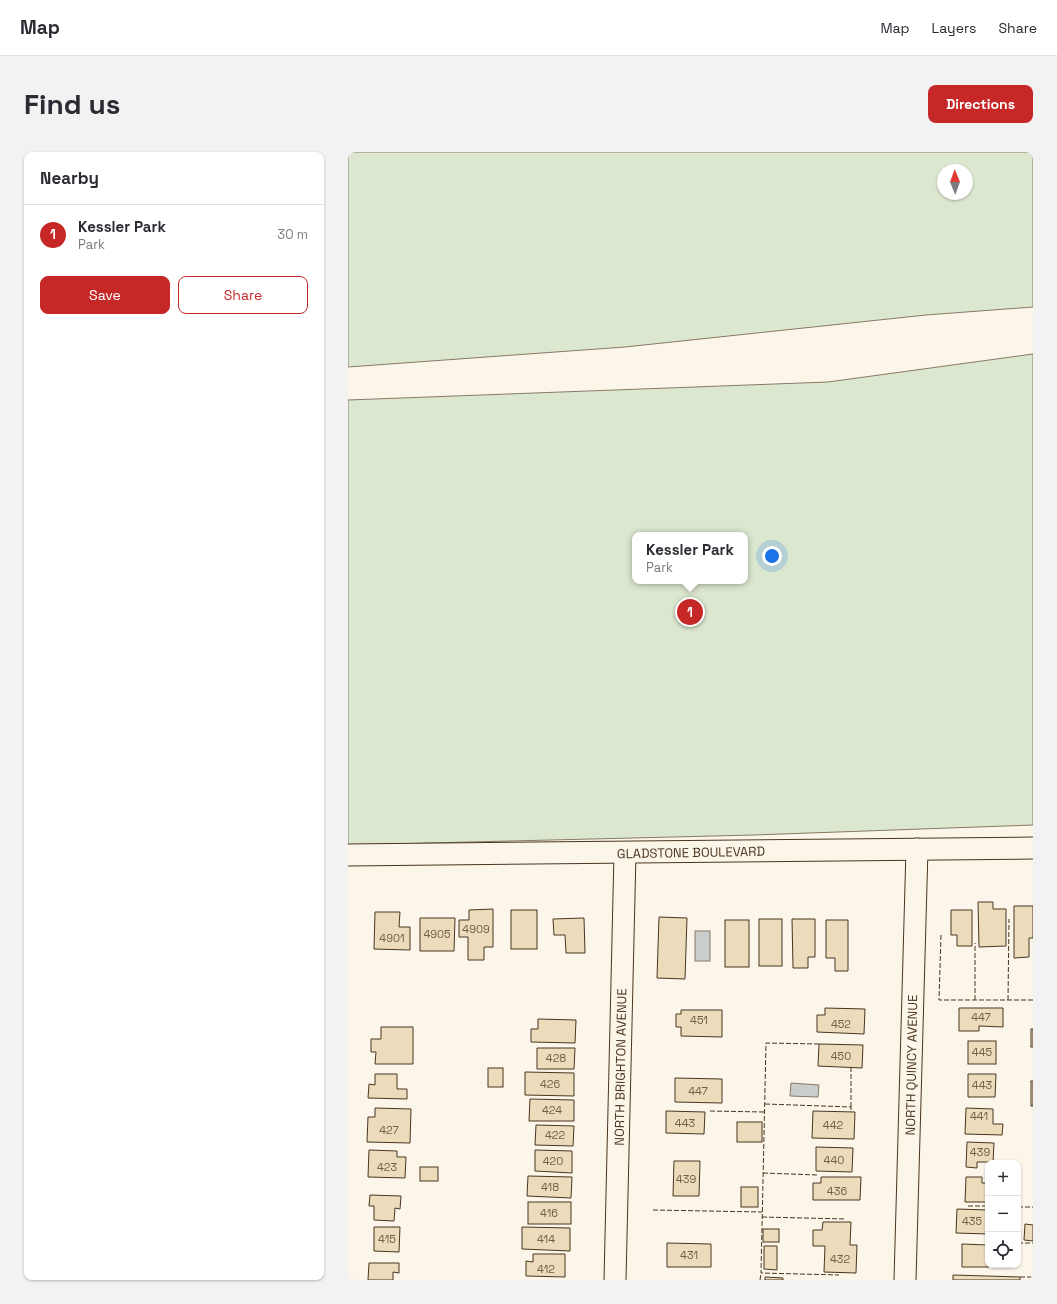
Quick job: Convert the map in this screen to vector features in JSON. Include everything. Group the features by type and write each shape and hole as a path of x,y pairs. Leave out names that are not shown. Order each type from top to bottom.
{"street":[{"name":"GLADSTONE BOULEVARD","path":"348,855 625,854 1033,848"},
{"name":"NORTH QUINCY AVENUE","path":"905,1280 916,849"},
{"name":"NORTH BRIGHTON AVENUE","path":"615,1280 625,854"}],"green space":[{"path":"348,152 1033,152 1033,307 926,315 625,347 348,367"},
{"path":"1033,354 1033,825 754,835 348,845 348,400 828,382"}],"shaded area":[{"path":"695,931 710,931 710,961 695,961"},
{"path":"791,1083 819,1085 818,1097 790,1096"}],"building":[{"path":"978,902 993,902 993,909 1006,909 1006,946 979,947"},
{"path":"1014,906 1033,906 1033,938 1029,938 1029,957 1014,958"},
{"path":"493,909 493,947 484,947 484,960 468,960 468,937 459,937 459,920 469,920 469,910"},
{"path":"511,910 537,910 537,949 511,949"},
{"path":"951,910 972,910 972,946 957,946 957,935 951,935"},
{"path":"375,912 400,912 399,927 410,927 410,950 374,949"},
{"path":"659,917 687,918 685,979 657,978"},
{"path":"420,918 455,918 454,951 420,951"},
{"path":"584,918 585,953 566,953 565,935 554,935 553,919"},
{"path":"759,919 782,919 782,966 759,966"},
{"path":"792,919 815,919 815,957 808,957 808,968 793,968"},
{"path":"725,920 749,920 749,967 725,967"},
{"path":"826,920 848,920 848,971 835,971 835,958 826,958"},
{"path":"825,1008 865,1009 864,1034 817,1032 817,1015 825,1015"},
{"path":"959,1008 1003,1008 1003,1027 979,1026 979,1031 959,1031"},
{"path":"681,1010 722,1010 722,1037 681,1036 681,1027 676,1027 676,1014 681,1014"},
{"path":"538,1019 576,1020 575,1043 531,1042 531,1029 538,1029"},
{"path":"381,1027 413,1027 413,1064 375,1064 376,1052 371,1052 371,1039 381,1039"},
{"path":"1031,1029 1033,1029 1033,1047 1031,1047"},
{"path":"968,1041 996,1041 996,1064 968,1064"},
{"path":"819,1044 863,1045 862,1068 818,1066"},
{"path":"537,1048 575,1048 574,1069 537,1069"},
{"path":"488,1068 503,1068 503,1087 488,1087"},
{"path":"525,1072 574,1073 574,1096 525,1095"},
{"path":"375,1074 397,1074 397,1089 407,1089 407,1099 368,1098 369,1084 375,1085"},
{"path":"968,1074 996,1074 995,1097 968,1097"},
{"path":"675,1078 722,1079 722,1103 675,1102"},
{"path":"1031,1081 1033,1081 1033,1106 1031,1106"},
{"path":"530,1099 574,1100 574,1121 529,1121"},
{"path":"375,1108 411,1109 410,1143 367,1142 368,1117 375,1117"},
{"path":"966,1108 993,1109 993,1124 1003,1124 1002,1135 965,1134"},
{"path":"666,1111 705,1112 704,1134 666,1133"},
{"path":"813,1111 855,1112 854,1139 812,1138"},
{"path":"737,1122 762,1122 762,1142 737,1142"},
{"path":"536,1125 574,1126 573,1146 535,1145"},
{"path":"967,1142 994,1143 993,1160 977,1162 977,1168 966,1167"},
{"path":"816,1147 853,1148 852,1172 816,1171"},
{"path":"369,1150 397,1151 397,1157 406,1157 405,1178 368,1177"},
{"path":"535,1150 572,1151 572,1173 535,1171"},
{"path":"674,1161 700,1161 699,1196 673,1196"},
{"path":"420,1167 438,1167 438,1181 420,1181"},
{"path":"528,1176 572,1177 571,1198 527,1196"},
{"path":"821,1177 861,1177 860,1200 813,1200 813,1183 821,1183"},
{"path":"966,1177 982,1177 982,1183 985,1183 985,1202 965,1202"},
{"path":"741,1187 758,1187 758,1207 741,1207"},
{"path":"370,1195 401,1196 400,1209 395,1208 394,1221 374,1220 374,1206 369,1206"},
{"path":"528,1202 571,1202 571,1224 528,1224"},
{"path":"957,1209 985,1210 985,1234 956,1233"},
{"path":"823,1222 851,1222 850,1245 857,1245 856,1273 824,1272 825,1246 813,1246 813,1230 822,1230"},
{"path":"1025,1224 1033,1225 1033,1241 1024,1240"},
{"path":"374,1227 400,1227 399,1252 374,1251"},
{"path":"522,1227 570,1228 570,1251 522,1249"},
{"path":"763,1229 779,1229 779,1242 763,1242"},
{"path":"667,1243 711,1244 711,1267 667,1267"},
{"path":"962,1244 985,1245 985,1267 962,1267"},
{"path":"764,1246 777,1246 777,1270 764,1269"},
{"path":"533,1254 565,1254 565,1277 526,1276 526,1261 533,1262"},
{"path":"369,1263 399,1263 399,1273 393,1272 393,1280 368,1280"},
{"path":"953,1275 1020,1277 1020,1280 953,1280"},
{"path":"765,1277 783,1278 783,1280 765,1280"}],"fence":[{"path":"1008,1000 1009,919"},
{"path":"941,935 939,1000 1033,1000"},
{"path":"975,943 975,1000"},
{"path":"819,1044 766,1043 761,1273 839,1275"},
{"path":"851,1067 851,1107"},
{"path":"765,1104 851,1107 851,1112"},
{"path":"710,1111 764,1112"},
{"path":"763,1173 817,1175"},
{"path":"968,1206 985,1206"},
{"path":"1021,1207 1033,1207"},
{"path":"653,1210 762,1212"},
{"path":"762,1217 846,1219"},
{"path":"1021,1243 1033,1243"},
{"path":"760,1280 761,1273"},
{"path":"1020,1277 1033,1277"}],"place":[{"name":"Kessler Park","path":"690,612"}]}
